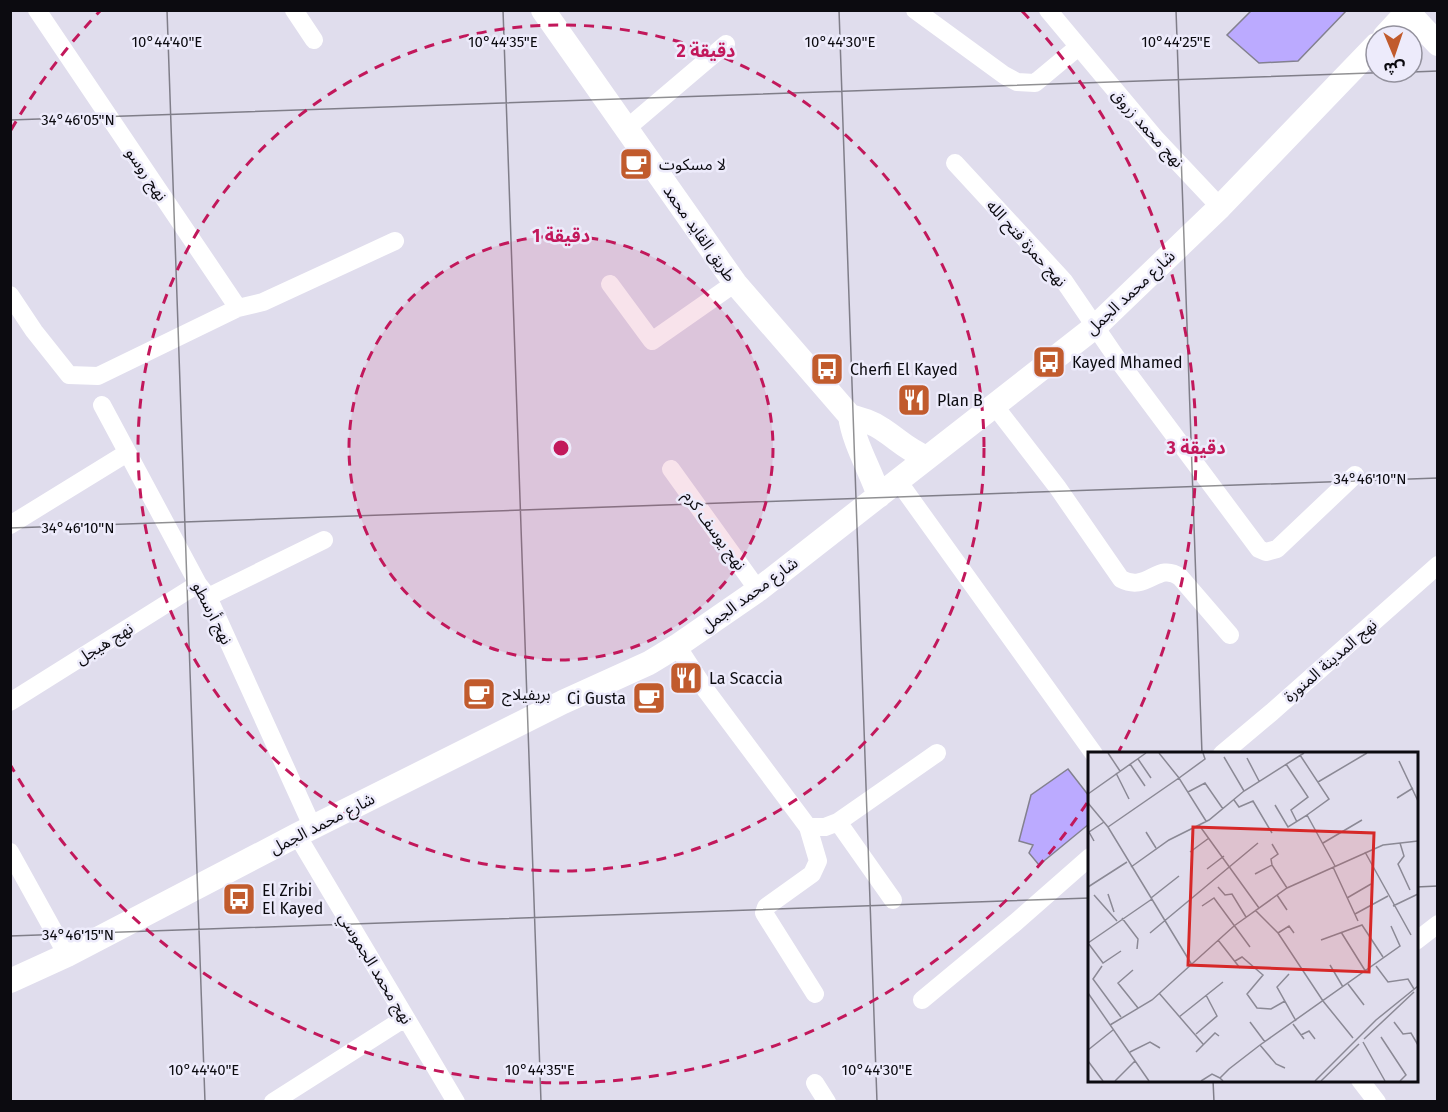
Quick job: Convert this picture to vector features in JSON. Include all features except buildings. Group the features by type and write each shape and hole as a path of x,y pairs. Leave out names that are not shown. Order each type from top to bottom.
{"street":[{"name":"نهج روسو","path":"37,10 238,308"},
{"path":"294,10 314,40"},
{"name":"طريق القايد محمد","path":"543,10 735,283 850,416 883,429 910,451 927,458"},
{"path":"915,10 1017,82 1035,83 1077,48"},
{"name":"نهج محمد زروق","path":"1048,10 1077,48 1156,139 1220,207"},
{"path":"1414,11 1437,26"},
{"path":"1399,24 1414,11"},
{"path":"1414,11 1437,46"},
{"path":"626,129 726,44"},
{"name":"شارع محمد الجمل","path":"10,981 67,955 305,831 562,702 649,663 758,591 1096,326 1220,207 1364,57"},
{"name":"نهج حمزة فتح الله","path":"955,163 1064,281 1118,360 1259,549 1266,552 1277,549 1355,475"},
{"path":"10,296 69,375 98,376 238,308 263,302 395,241"},
{"path":"610,284 652,341 735,283"},
{"name":"نهج أرسطو","path":"102,405 203,591 305,831"},
{"path":"994,405 1058,488 1121,579 1130,584 1138,584 1163,572 1174,572 1230,635"},
{"name":"طريق القايد محمد","path":"850,416 852,433 879,496"},
{"path":"10,525 127,453"},
{"name":"نهج يوسف كرم","path":"671,469 758,591"},
{"path":"898,481 1093,752"},
{"name":"نهج هيجل","path":"10,702 203,591 324,540"},
{"name":"نهج المدينة المنورة","path":"1223,752 1272,712 1437,565"},
{"path":"677,646 705,690 808,827 818,861 812,874 766,907 764,913 815,994"},
{"path":"808,827 825,827 838,822 937,753"},
{"path":"838,822 893,900"},
{"name":"نهج محمد الجموسي","path":"305,831 405,1017 456,1101"},
{"path":"10,852 67,955"},
{"path":"922,1000 1016,922 1088,858"},
{"path":"1418,939 1437,924"},
{"path":"273,1101 405,1017"},
{"path":"1362,1082 1377,1101"},
{"path":"815,1083 827,1101"}],"place":[{"name":"لا مسكوت","path":"636,164"},
{"name":"Kayed Mhamed","path":"1049,362"},
{"name":"Cherfi El Kayed","path":"827,369"},
{"name":"Plan B","path":"914,400"},
{"name":"La Scaccia","path":"686,678"},
{"name":"بريفيلاج","path":"479,694"},
{"name":"Ci Gusta","path":"649,698"},
{"name":"El Zribi El Kayed","path":"239,899"}]}
